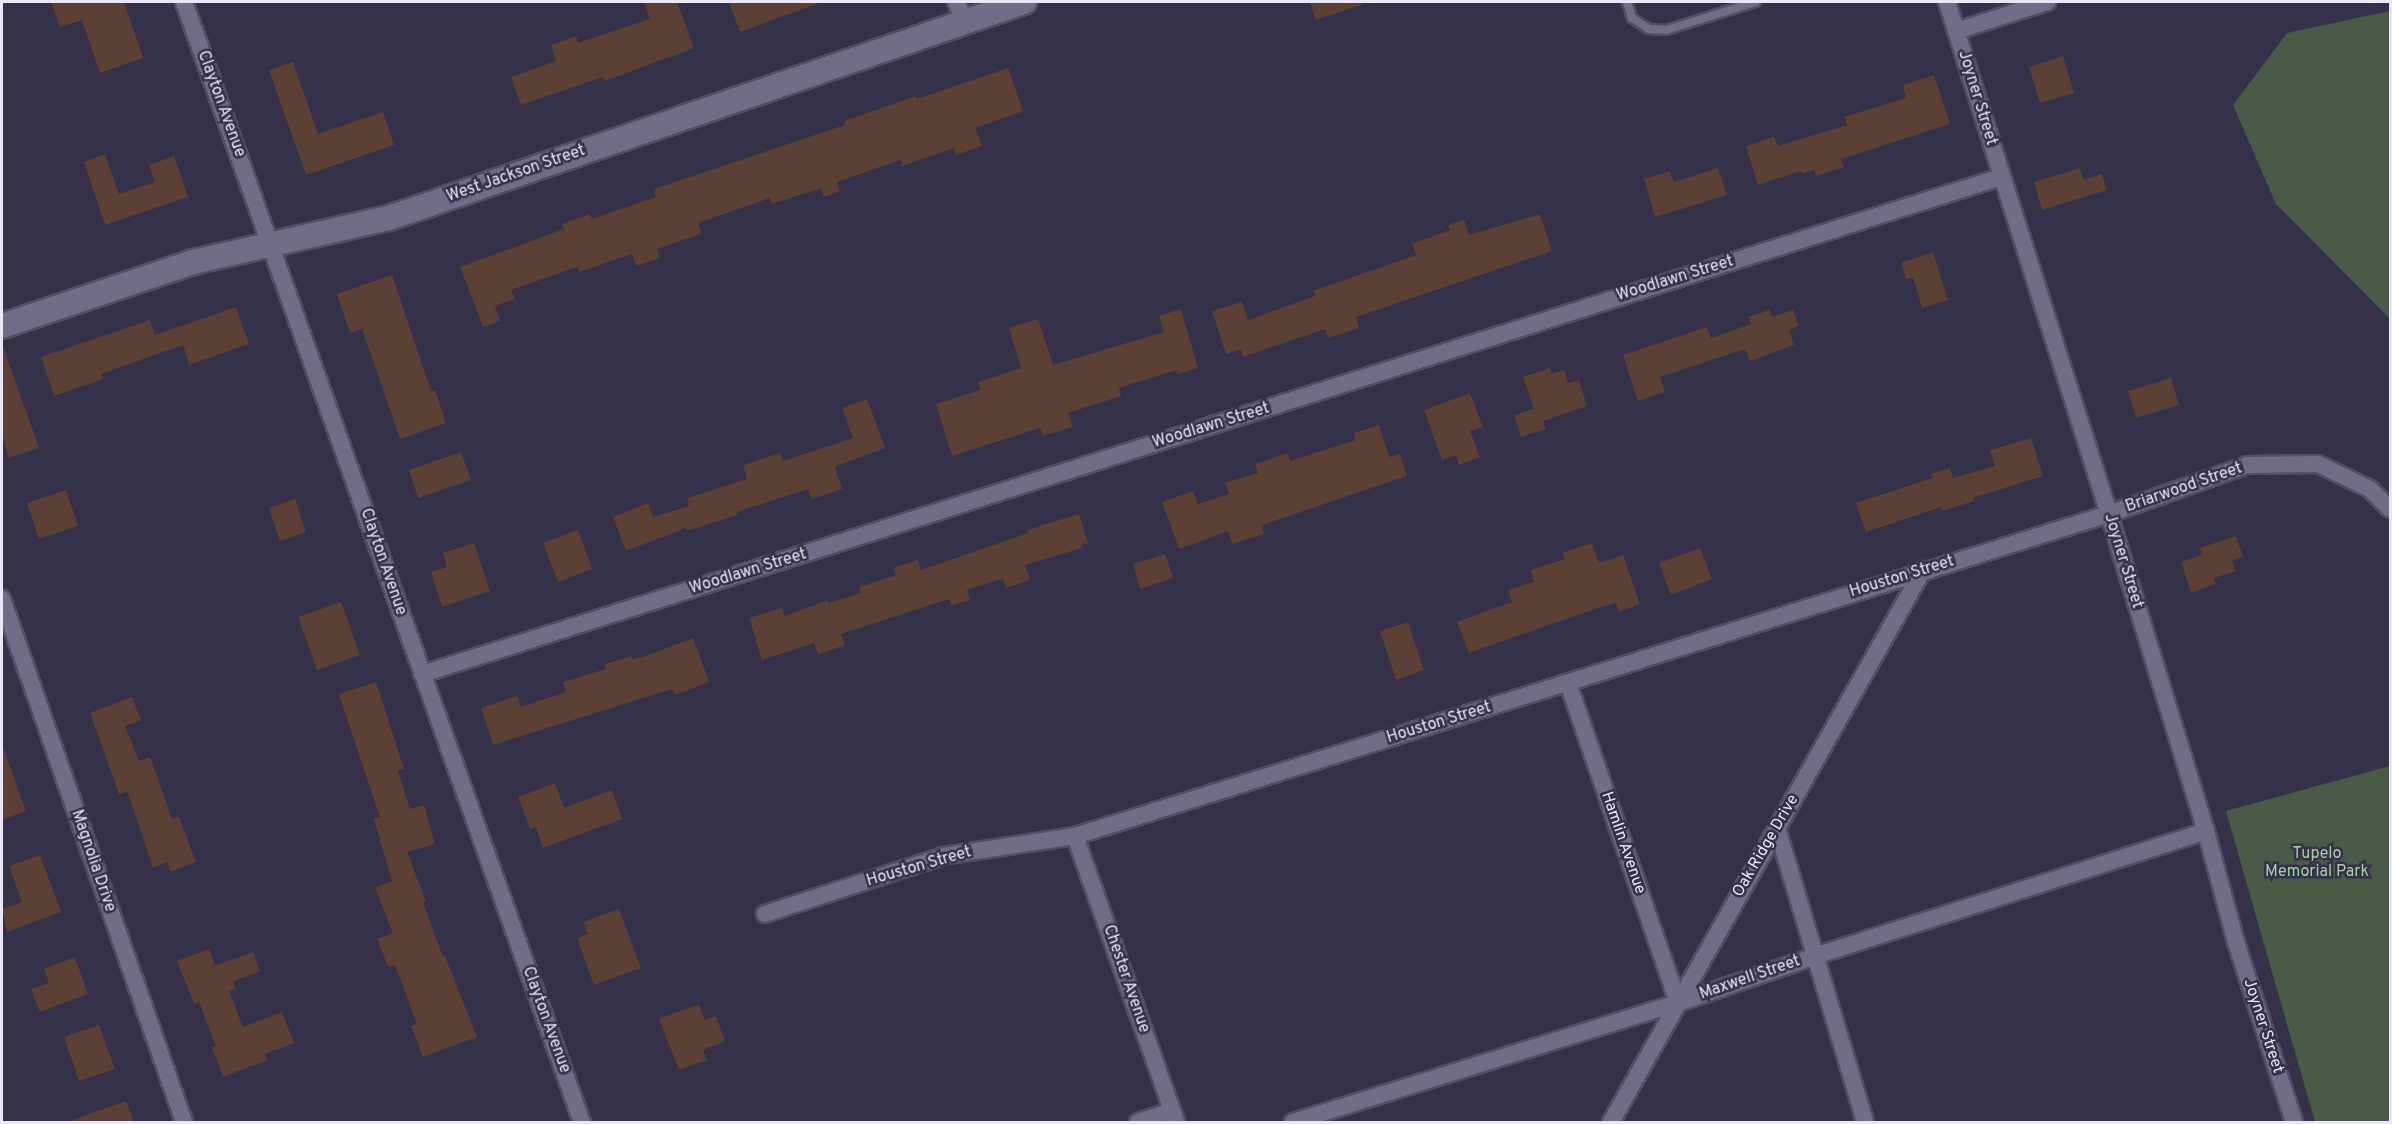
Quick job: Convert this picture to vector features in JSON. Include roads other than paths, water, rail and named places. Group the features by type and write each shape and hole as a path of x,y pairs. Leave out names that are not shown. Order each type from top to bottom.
{"street":[{"name":"Clayton Avenue","path":"184,2 582,1122"},
{"name":"West Jackson Street","path":"2,326 193,262 389,218 961,11 1024,2"},
{"name":"Joyner Street","path":"1947,2 2109,514 2206,831 2236,942 2294,1122"},
{"path":"1956,31 2047,2"},
{"name":"Woodlawn Street","path":"422,675 2001,177"},
{"name":"Briarwood Street","path":"2109,514 2247,465 2318,464 2370,489 2391,509"},
{"name":"Houston Street","path":"765,914 943,856 1075,836 1923,570 2109,514"},
{"name":"Oak Ridge Drive","path":"1611,1122 1923,570"},
{"name":"Magnolia Drive","path":"2,599 184,1122"},
{"name":"Hamlin Avenue","path":"1568,683 1678,1003"},
{"path":"1777,828 1865,1122"},
{"name":"Maxwell Street","path":"1293,1122 1678,1003 1815,956 2206,831"},
{"name":"Chester Avenue","path":"1075,836 1174,1117"},
{"path":"1138,1122 1174,1117"}],"lane":[{"path":"1627,2 1632,18 1649,29 1666,30 1756,2"}],"park label":[{"name":"Tupelo Memorial Park","path":"2317,863"}]}
